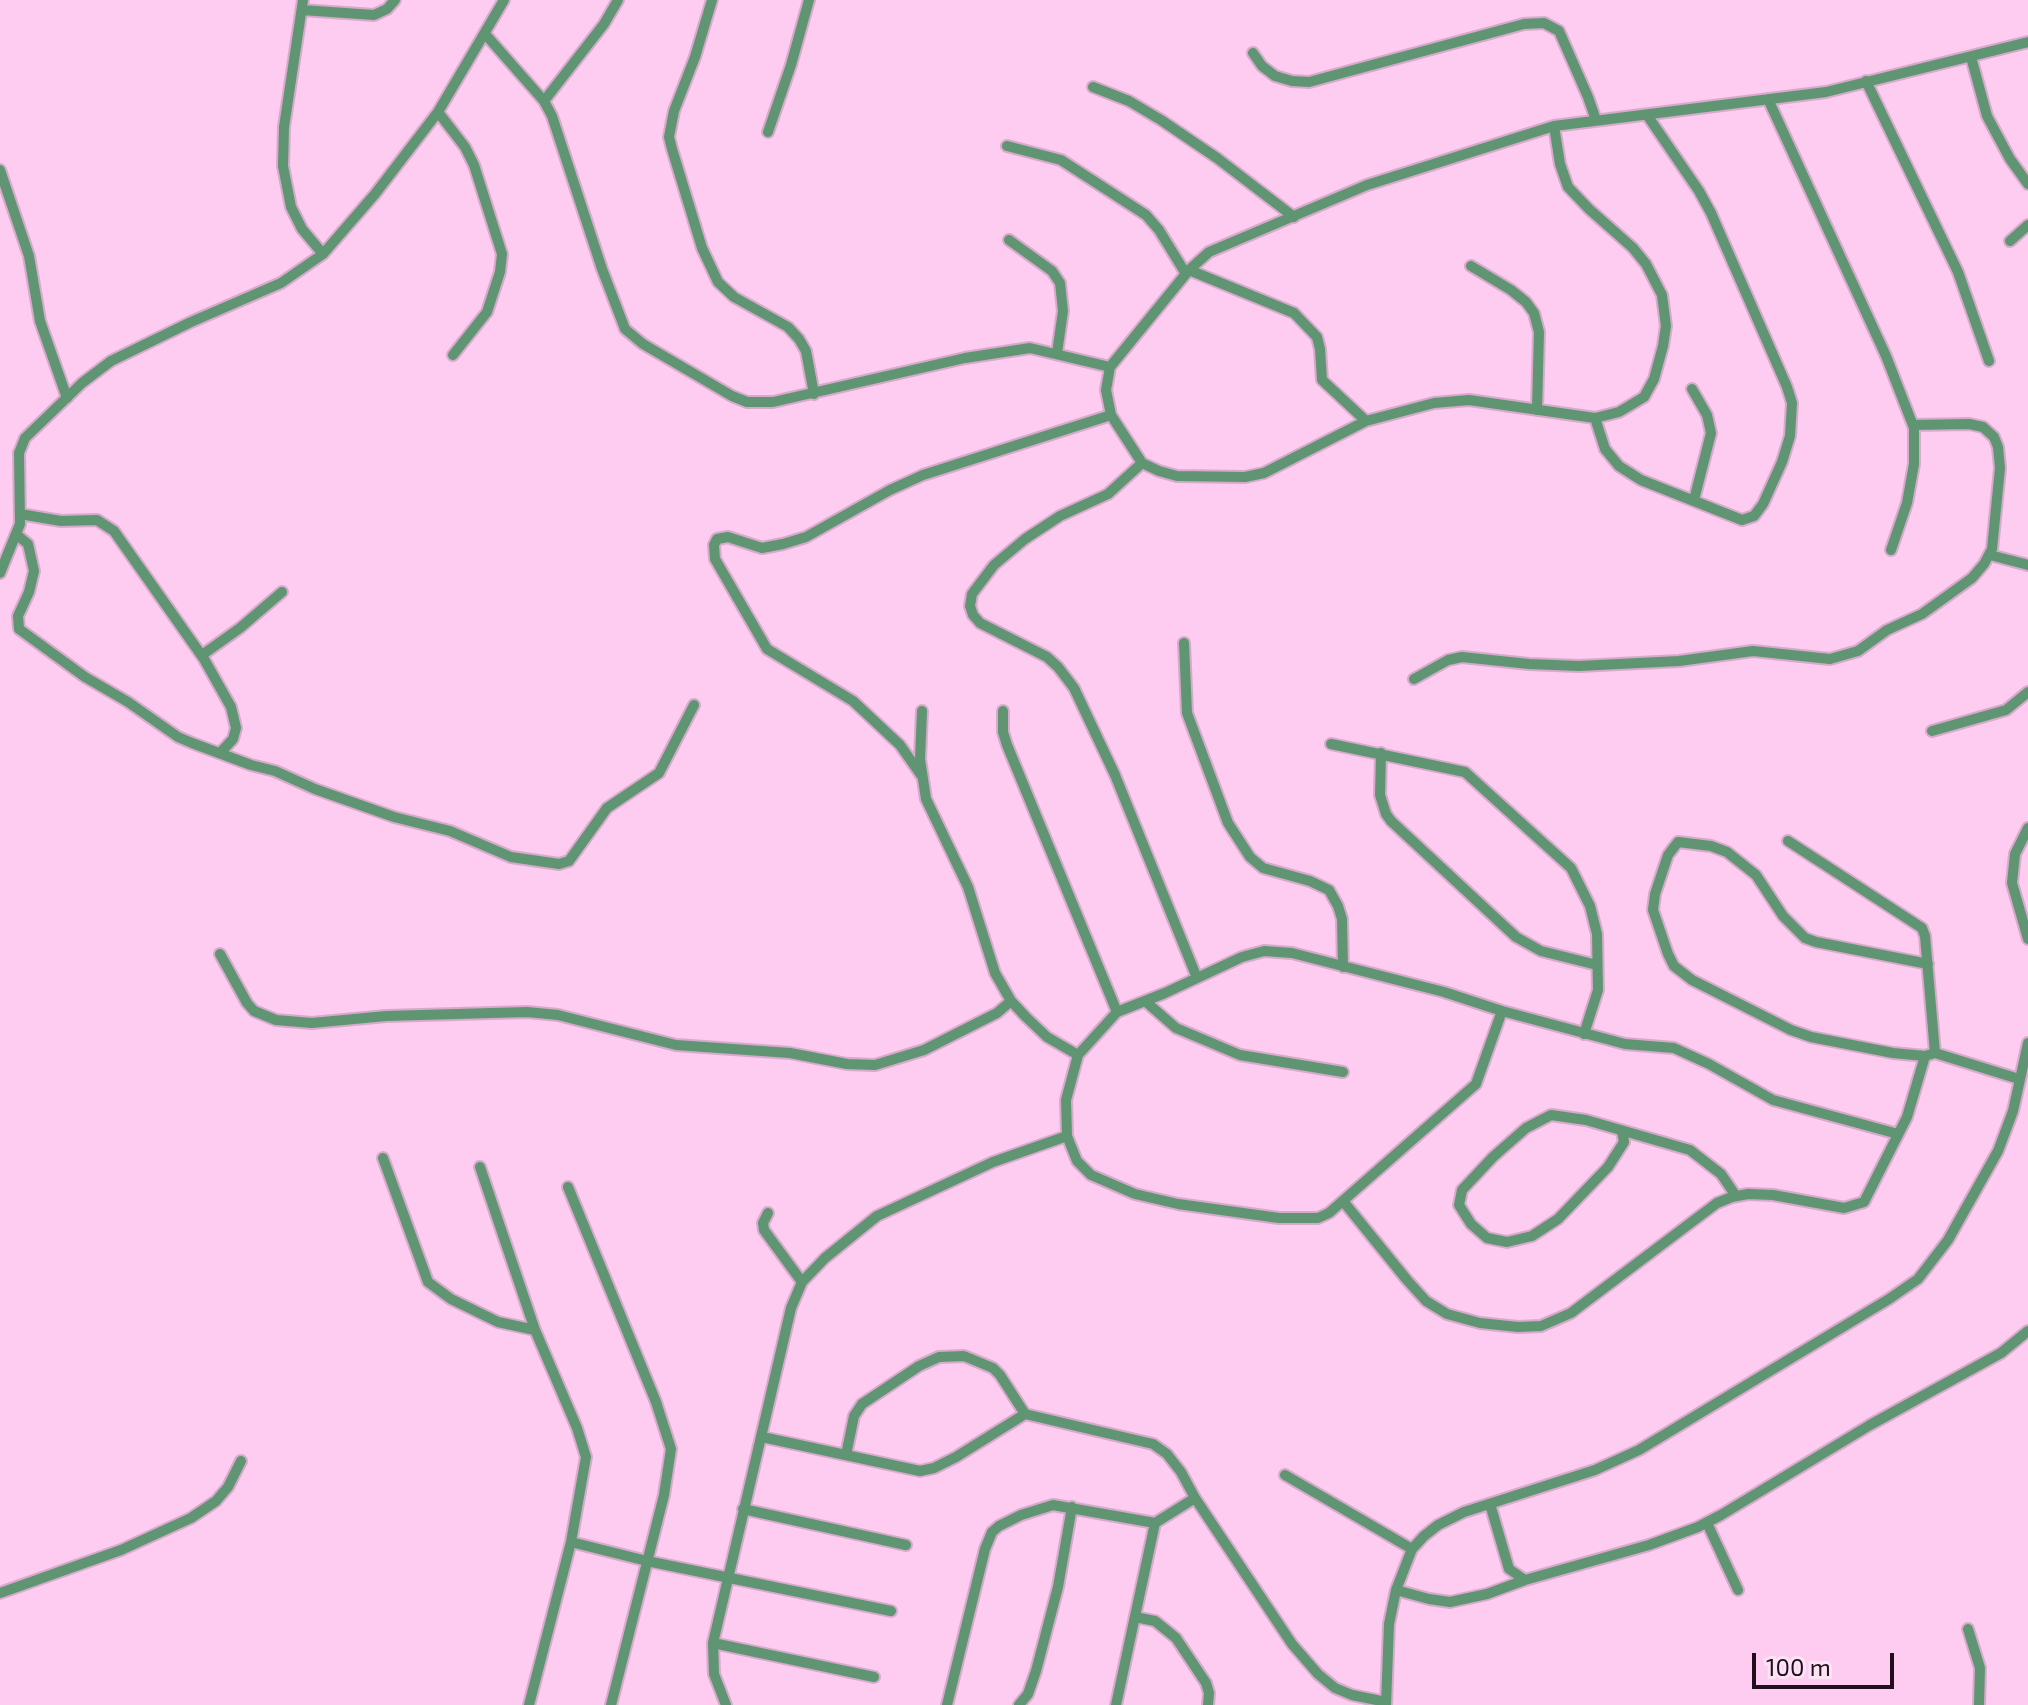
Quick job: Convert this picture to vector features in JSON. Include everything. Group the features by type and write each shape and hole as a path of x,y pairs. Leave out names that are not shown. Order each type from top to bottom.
{"street":[{"path":"323,254 302,229 291,207 283,166 284,127 302,5 374,15 387,9 395,0"},
{"path":"0,573 17,535 20,514 19,449 25,438 82,383 111,361 281,283 323,254 359,215 438,112 504,0"},
{"path":"544,101 604,24 618,0"},
{"path":"712,0 674,111 669,137 672,149 702,248 718,282 734,297 788,327 799,339 806,351 814,394"},
{"path":"768,132 809,0"},
{"path":"1253,53 1262,66 1275,76 1309,82 1524,24 1544,23 1559,31 1596,120"},
{"path":"486,35 544,101 552,116 602,269 622,322 631,336 740,400 766,404 1030,348 1110,367"},
{"path":"1554,126 1560,164 1568,187 1633,248 1656,281 1665,308 1663,346 1650,389 1644,397 1619,412 1595,418 1454,400 1434,403 1366,421 1288,462 1256,475 1177,476 1142,463 1111,415 1106,390 1110,367 1187,272 1209,252 1381,180 1554,126 1826,92 2028,42"},
{"path":"1971,57 1987,116 2010,159 2028,184"},
{"path":"1866,81 1958,272 1989,361"},
{"path":"1093,87 1129,101 1161,120 1294,217"},
{"path":"1768,99 1873,327 1913,425 1914,464 1907,503 1891,550"},
{"path":"438,112 465,147 474,165 502,254 500,272 487,312 453,355"},
{"path":"1595,418 1600,439 1615,463 1641,480 1736,518 1748,519 1763,504 1782,462 1791,428 1792,403 1787,387 1711,213 1647,115"},
{"path":"1007,146 1061,160 1146,215 1187,272 1294,313 1317,337 1322,380 1366,421"},
{"path":"0,170 29,256 40,321 67,398"},
{"path":"2010,241 2028,225"},
{"path":"1009,240 1052,271 1060,283 1063,311 1057,353"},
{"path":"1471,266 1511,290 1534,313 1539,332 1537,410"},
{"path":"1692,389 1707,415 1711,433 1694,500"},
{"path":"921,775 900,745 853,701 767,649 715,559 714,545 722,536 762,548 806,537 923,475 1111,415"},
{"path":"1414,679 1448,660 1462,657 1579,666 1679,661 1753,651 1838,658 1858,651 1880,634 1938,603 1972,578 1990,555 2000,468 1994,437 1983,427 1969,424 1913,425"},
{"path":"1142,463 1108,494 1060,516 1025,539 994,565 972,594 970,606 980,623 1047,657 1074,688 1115,775 1197,978"},
{"path":"20,514 61,521 97,520 108,525 202,655 231,707 236,723 233,739 221,752"},
{"path":"17,535 28,544 34,571 18,616 19,629 85,677 178,737 394,817 450,831 511,857 563,864 569,861 607,808 659,773 694,705"},
{"path":"1990,555 2028,565"},
{"path":"202,655 282,592"},
{"path":"1184,643 1187,713 1228,823 1250,857 1263,868 1310,881 1329,890 1342,919 1343,967"},
{"path":"1932,731 2006,710 2028,692"},
{"path":"922,711 921,775 932,814 966,880 995,973 1011,1001 1047,1037 1078,1055"},
{"path":"1003,711 1003,732 1007,745 1117,1012"},
{"path":"1331,744 1465,772 1555,852 1577,877 1590,906 1597,934 1598,990 1584,1034"},
{"path":"1381,753 1380,795 1391,821 1516,937 1541,951 1597,965"},
{"path":"2028,828 2015,854 2012,883 2028,939"},
{"path":"1343,1201 1426,1301 1447,1314 1480,1323 1518,1327 1541,1326 1571,1313 1717,1203 1736,1196 1773,1195 1834,1207 1854,1207 1867,1197 1910,1109 1930,1054 1928,964 1922,928 1788,841"},
{"path":"1928,964 1805,938 1783,916 1756,875 1727,852 1711,846 1678,842 1668,855 1653,910 1674,966 1692,980 1811,1037 1893,1053 1930,1054 2019,1079"},
{"path":"2015,896 2028,906"},
{"path":"1502,1011 1476,1084 1343,1201 1318,1218 1304,1220 1178,1204 1135,1194 1091,1175 1077,1161 1067,1136 1066,1100 1078,1055 1117,1012 1242,957 1264,951 1292,953 1444,992 1625,1044 1674,1048 1773,1100 1898,1134"},
{"path":"220,954 254,1011 276,1020 312,1023 386,1016 500,1012 543,1014 599,1024 676,1045 790,1053 847,1064 875,1065 924,1050 988,1018 1011,1001"},
{"path":"1145,1001 1159,1017 1176,1028 1240,1055 1343,1072"},
{"path":"762,1437 913,1471 934,1468 1025,1414 1153,1444 1174,1463 1292,1644 1318,1674 1335,1688 1386,1704 1389,1624 1396,1590 1412,1549 1438,1525 1464,1512 1595,1470 1639,1450 1918,1279 1948,1240 2005,1136 2028,1043"},
{"path":"1622,1131 1624,1142 1608,1167 1558,1219 1532,1236 1507,1242 1487,1238 1471,1224 1459,1205 1468,1182 1512,1139 1551,1115 1563,1115 1622,1131 1690,1150 1721,1174 1736,1196"},
{"path":"726,1705 714,1674 713,1643 791,1308 802,1282 833,1251 877,1216 993,1162 1067,1136"},
{"path":"383,1158 428,1282 451,1299 498,1322 535,1330"},
{"path":"480,1167 535,1330 577,1428 586,1457 571,1542 529,1705"},
{"path":"568,1187 651,1389 671,1449 664,1495 611,1705"},
{"path":"768,1213 763,1223 764,1230 802,1282"},
{"path":"1396,1590 1450,1602 1487,1594 1649,1545 1707,1523 1870,1425 2001,1353 2028,1331"},
{"path":"846,1455 854,1416 862,1404 919,1366 939,1357 964,1356 993,1368 1025,1414"},
{"path":"0,1593 121,1550 191,1518 216,1501 228,1487 241,1461"},
{"path":"1285,1475 1412,1549"},
{"path":"947,1705 985,1549 992,1532 1021,1515 1053,1505 1155,1523 1195,1498"},
{"path":"1490,1504 1509,1569 1525,1580"},
{"path":"1019,1705 1028,1694 1036,1671 1058,1587 1072,1507"},
{"path":"743,1509 906,1545"},
{"path":"1116,1705 1155,1523"},
{"path":"1707,1523 1738,1590"},
{"path":"571,1542 647,1561 891,1611"},
{"path":"1135,1617 1155,1621 1176,1638 1206,1683 1208,1705"},
{"path":"1968,1629 1980,1668 1979,1705"},
{"path":"713,1643 874,1677"}]}
